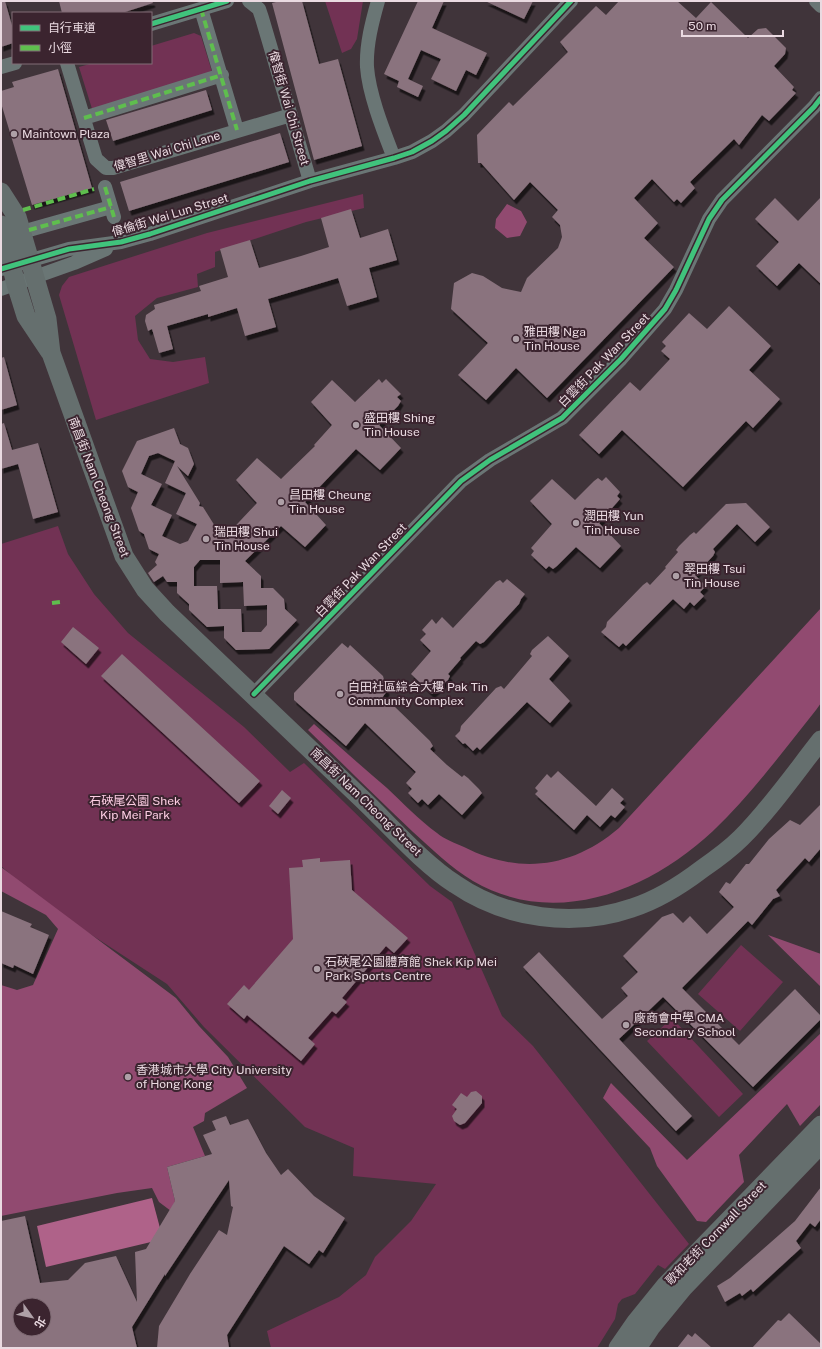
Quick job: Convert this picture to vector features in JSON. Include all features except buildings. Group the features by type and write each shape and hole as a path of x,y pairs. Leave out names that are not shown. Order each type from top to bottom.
{"main road":[{"name":"南昌街 Nam Cheong Street","path":"1,192 17,218 47,318 51,353 124,556 137,579 155,601 254,694 409,844 454,884 490,902 519,913 545,918 582,918 604,915 633,908 688,880 724,854 741,838 769,807 821,740"},
{"name":"南昌街 Nam Cheong Street","path":"1,225 7,277 30,324 51,353"},
{"name":"歌和老街 Cornwall Street","path":"618,1348 633,1325 666,1285 821,1125"},
{"name":"歌和老街 Cornwall Street","path":"637,1348 683,1288 821,1144"}],"street":[{"path":"152,24 201,10 226,1"},
{"name":"偉智街 Wai Chi Street","path":"249,1 259,9 310,181 394,158"},
{"path":"378,1 370,40 367,68 382,128 394,158 412,152 446,131 464,115 571,1"},
{"path":"816,1 821,6"},
{"path":"201,10 238,130"},
{"path":"1,67 12,64"},
{"name":"偉智里 Wai Chi Lane","path":"67,64 96,159 106,168 113,168 291,115"},
{"path":"84,118 222,75"},
{"name":"白雲街 Pak Wan Street","path":"254,694 461,481 490,460 562,418 621,360 665,309 676,290 709,220 722,200 814,107 821,98"},
{"name":"偉倫街 Wai Lun Street","path":"7,277 32,268 69,249 121,242 310,181"},
{"path":"29,230 112,212 105,187"}],"green space":[{"path":"325,1 363,1 357,39 351,49 342,53"},
{"path":"194,33 201,36 213,75 93,112 79,67 90,64 152,64 152,46"},
{"path":"363,194 364,208 306,222 215,252 215,267 197,274 198,287 157,298 135,316 138,340 150,359 173,362 205,357 209,383 96,420 59,295 62,286 69,277 207,233"},
{"name":"石硤尾公園 Shek Kip Mei Park","path":"58,526 68,554 94,594 128,633 244,727 290,772 304,763 430,886 452,902 502,1016 533,1046 689,1244 665,1269 658,1265 635,1294 622,1299 618,1304 615,1319 597,1348 271,1348 267,1331 339,1297 366,1275 375,1257 411,1221 436,1184 353,1176 354,1148 305,1127 204,1027 167,984 44,904 1,866 1,544"},
{"path":"741,945 783,982 740,1031 698,994"},
{"path":"672,1018 743,1094 719,1117 647,1041"}],"shaded area":[{"path":"507,204 521,211 527,222 520,236 507,238 495,228 496,219"},
{"path":"821,608 821,703 816,710 754,788 713,831 688,852 660,871 631,886 600,896 568,902 536,902 504,895 473,881 449,864 413,832 308,730 314,724 387,788 424,823 446,839 485,856 505,861 525,864 544,863 564,859 583,852 619,828"},
{"path":"1,867 176,998 199,1026 228,1057 247,1088 205,1113 204,1121 193,1127 205,1156 167,1167 175,1201 171,1211 159,1202 152,1188 117,1193 1,1216 1,985 17,990 33,985 58,929 46,915 1,891"},
{"path":"768,935 821,954 821,987"},
{"path":"821,1033 821,1104 800,1126 787,1104 739,1155 744,1182 706,1222 697,1221 657,1166 650,1148 603,1098 611,1083 687,1160"},
{"path":"152,1198 160,1228 151,1242 46,1267 37,1226"}],"marked path":[{"path":"201,9 237,130"},
{"path":"84,118 222,75"},
{"path":"105,187 114,217"},
{"path":"23,210 94,189"},
{"path":"29,230 111,207"},
{"path":"52,603 60,602"}],"cycle path":[{"path":"152,24 227,1"},
{"path":"1,269 69,249 121,242 150,234 310,181 412,152 432,141 464,115 571,1"},
{"path":"254,694 461,481 490,460 562,418 621,359 665,309 676,290 709,219 722,200 814,107 821,98"}],"place":[{"name":"Maintown Plaza","path":"14,134"},
{"name":"雅田樓 Nga Tin House","path":"516,339"},
{"name":"盛田樓 Shing Tin House","path":"356,425"},
{"name":"昌田樓 Cheung Tin House","path":"281,502"},
{"name":"潤田樓 Yun Tin House","path":"576,523"},
{"name":"瑞田樓 Shui Tin House","path":"206,539"},
{"name":"翠田樓 Tsui Tin House","path":"676,576"},
{"name":"白田社區綜合大樓 Pak Tin Community Complex","path":"340,694"},
{"name":"石硤尾公園體育館 Shek Kip Mei Park Sports Centre","path":"317,969"},
{"name":"廠商會中學 CMA Secondary School","path":"626,1025"},
{"name":"香港城市大學 City University of Hong Kong","path":"128,1077"}]}
